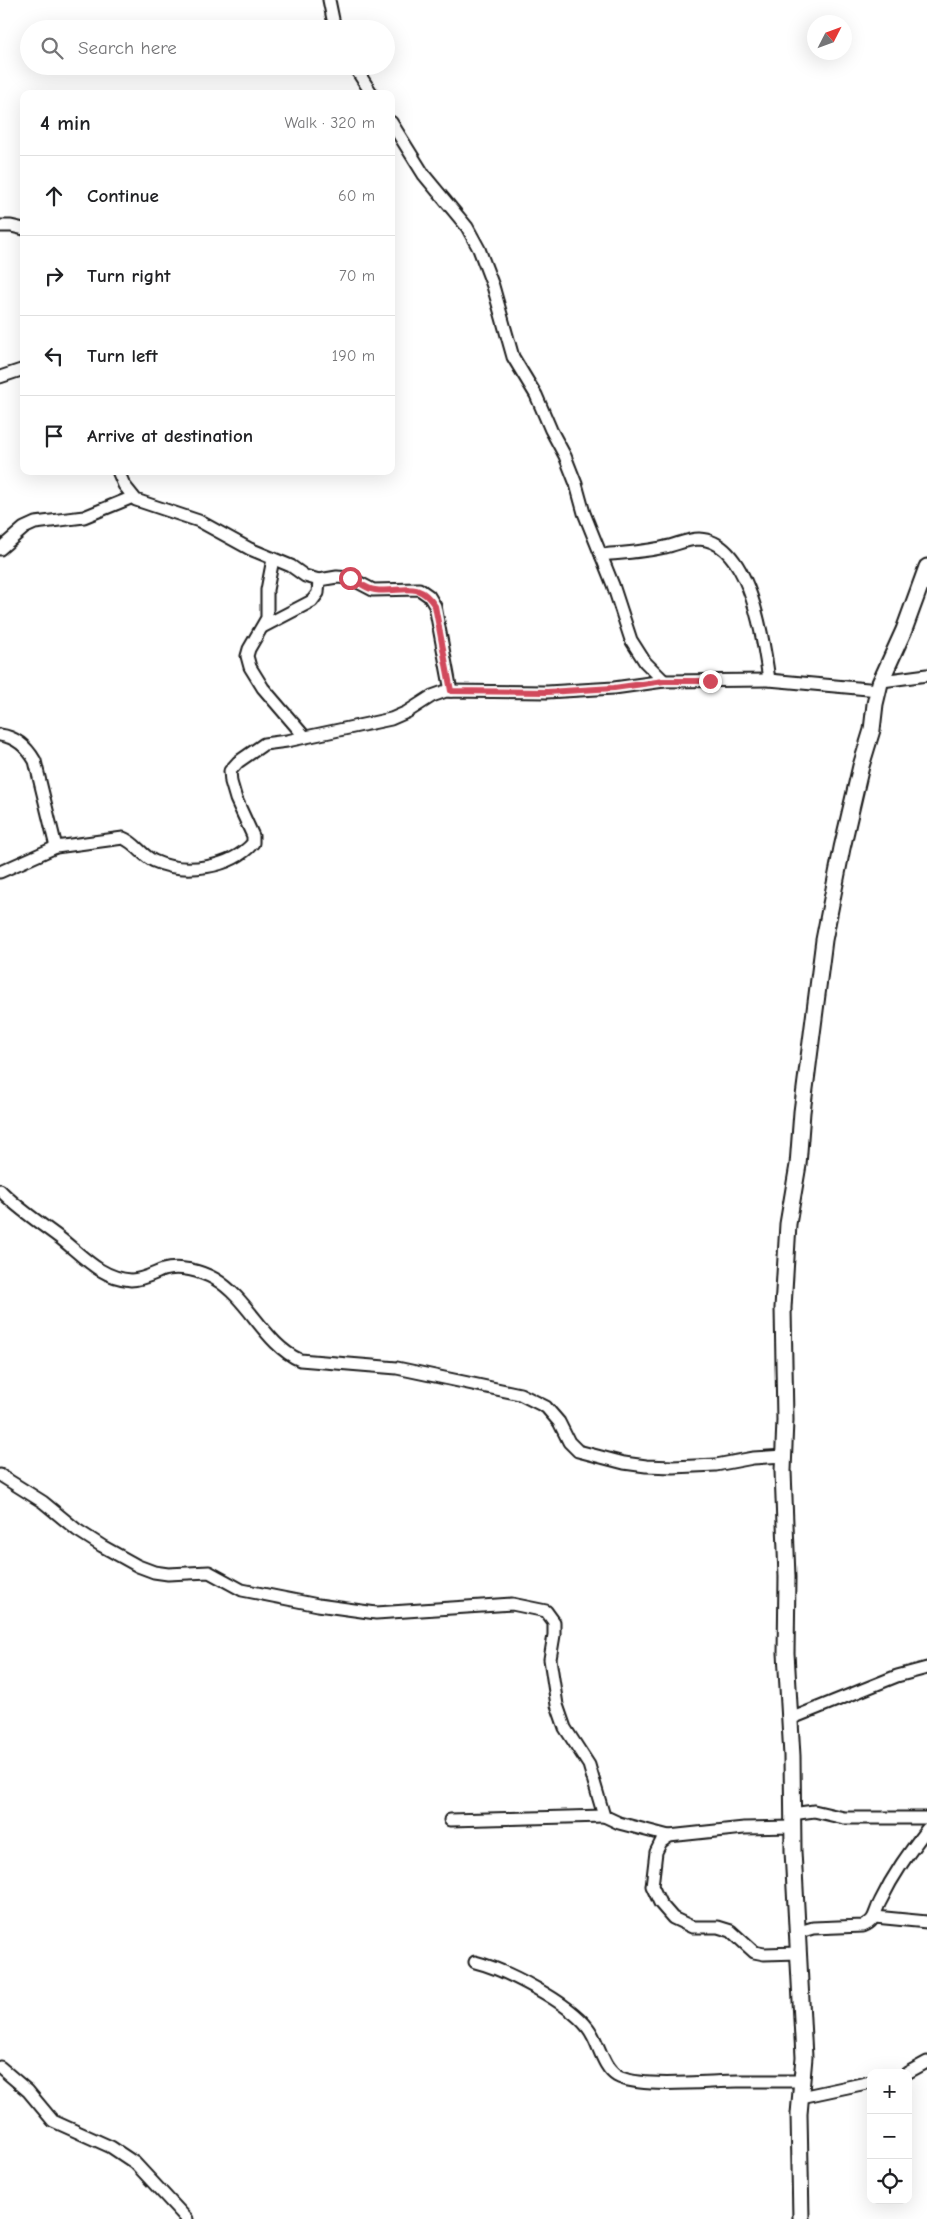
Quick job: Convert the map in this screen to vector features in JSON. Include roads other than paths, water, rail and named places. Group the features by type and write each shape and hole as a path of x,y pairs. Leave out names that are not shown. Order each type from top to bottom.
{"street":[{"path":"329,0 333,20"},
{"path":"360,75 369,90"},
{"path":"395,128 424,175 467,228 479,249 493,286 513,357 536,396 565,456 600,555 613,585 631,640 645,662 664,681"},
{"path":"0,226 20,228"},
{"path":"0,377 20,370"},
{"path":"120,475 133,498 200,521 250,549 291,566 305,576 319,580 344,577 358,581 373,590 419,589 424,592 435,606 451,691"},
{"path":"0,549 24,528 35,523 84,517 133,498"},
{"path":"600,555 665,548 700,539 726,550 738,569 760,623 769,680"},
{"path":"273,559 266,590 268,612 264,626 249,649 247,656 250,667 263,688 305,737"},
{"path":"801,2219 801,2097 804,2057 799,1953 796,1933 792,1820 793,1772 786,1653 783,1308 788,1224 798,1165 802,1112 812,1046 824,940 842,848 861,766 872,730 880,685 904,630 927,567"},
{"path":"264,626 312,601 318,593 319,580"},
{"path":"0,872 56,847 123,838 129,840 156,862 172,866 190,868 210,866 230,860 246,851 253,843 253,836 236,799 231,782 230,771 238,762 264,744 391,719 408,712 432,696 451,691 510,693 565,691 614,688 664,681 769,680 880,685 927,675"},
{"path":"0,734 16,739 31,754 35,761 56,847"},
{"path":"0,1190 26,1214 106,1273 130,1280 142,1279 166,1269 184,1269 199,1272 214,1279 232,1290 281,1347 291,1356 300,1360 397,1368 520,1394 546,1406 559,1422 569,1442 578,1451 624,1463 673,1467 716,1465 752,1458 784,1456"},
{"path":"0,1475 36,1497 77,1530 102,1546 138,1566 154,1572 168,1574 209,1572 242,1590 318,1605 376,1613 512,1604 546,1611 554,1622 550,1659 557,1705 565,1728 589,1765 604,1816"},
{"path":"790,1719 897,1676 927,1668"},
{"path":"450,1820 604,1816 618,1823 669,1836 744,1828 792,1820 814,1811 844,1818 927,1818"},
{"path":"796,1933 814,1928 863,1926 870,1923 876,1917 877,1908 898,1867 927,1829"},
{"path":"669,1836 661,1842 656,1852 652,1886 660,1903 673,1918 692,1927 718,1927 731,1931 754,1952 764,1954 799,1953"},
{"path":"876,1917 927,1922"},
{"path":"475,1962 503,1970 574,2015 593,2035 612,2073 622,2078 660,2084 802,2081"},
{"path":"912,2070 927,2062"},
{"path":"0,2066 28,2091 53,2121 111,2147 135,2163 187,2219"},
{"path":"801,2097 867,2083"}]}
